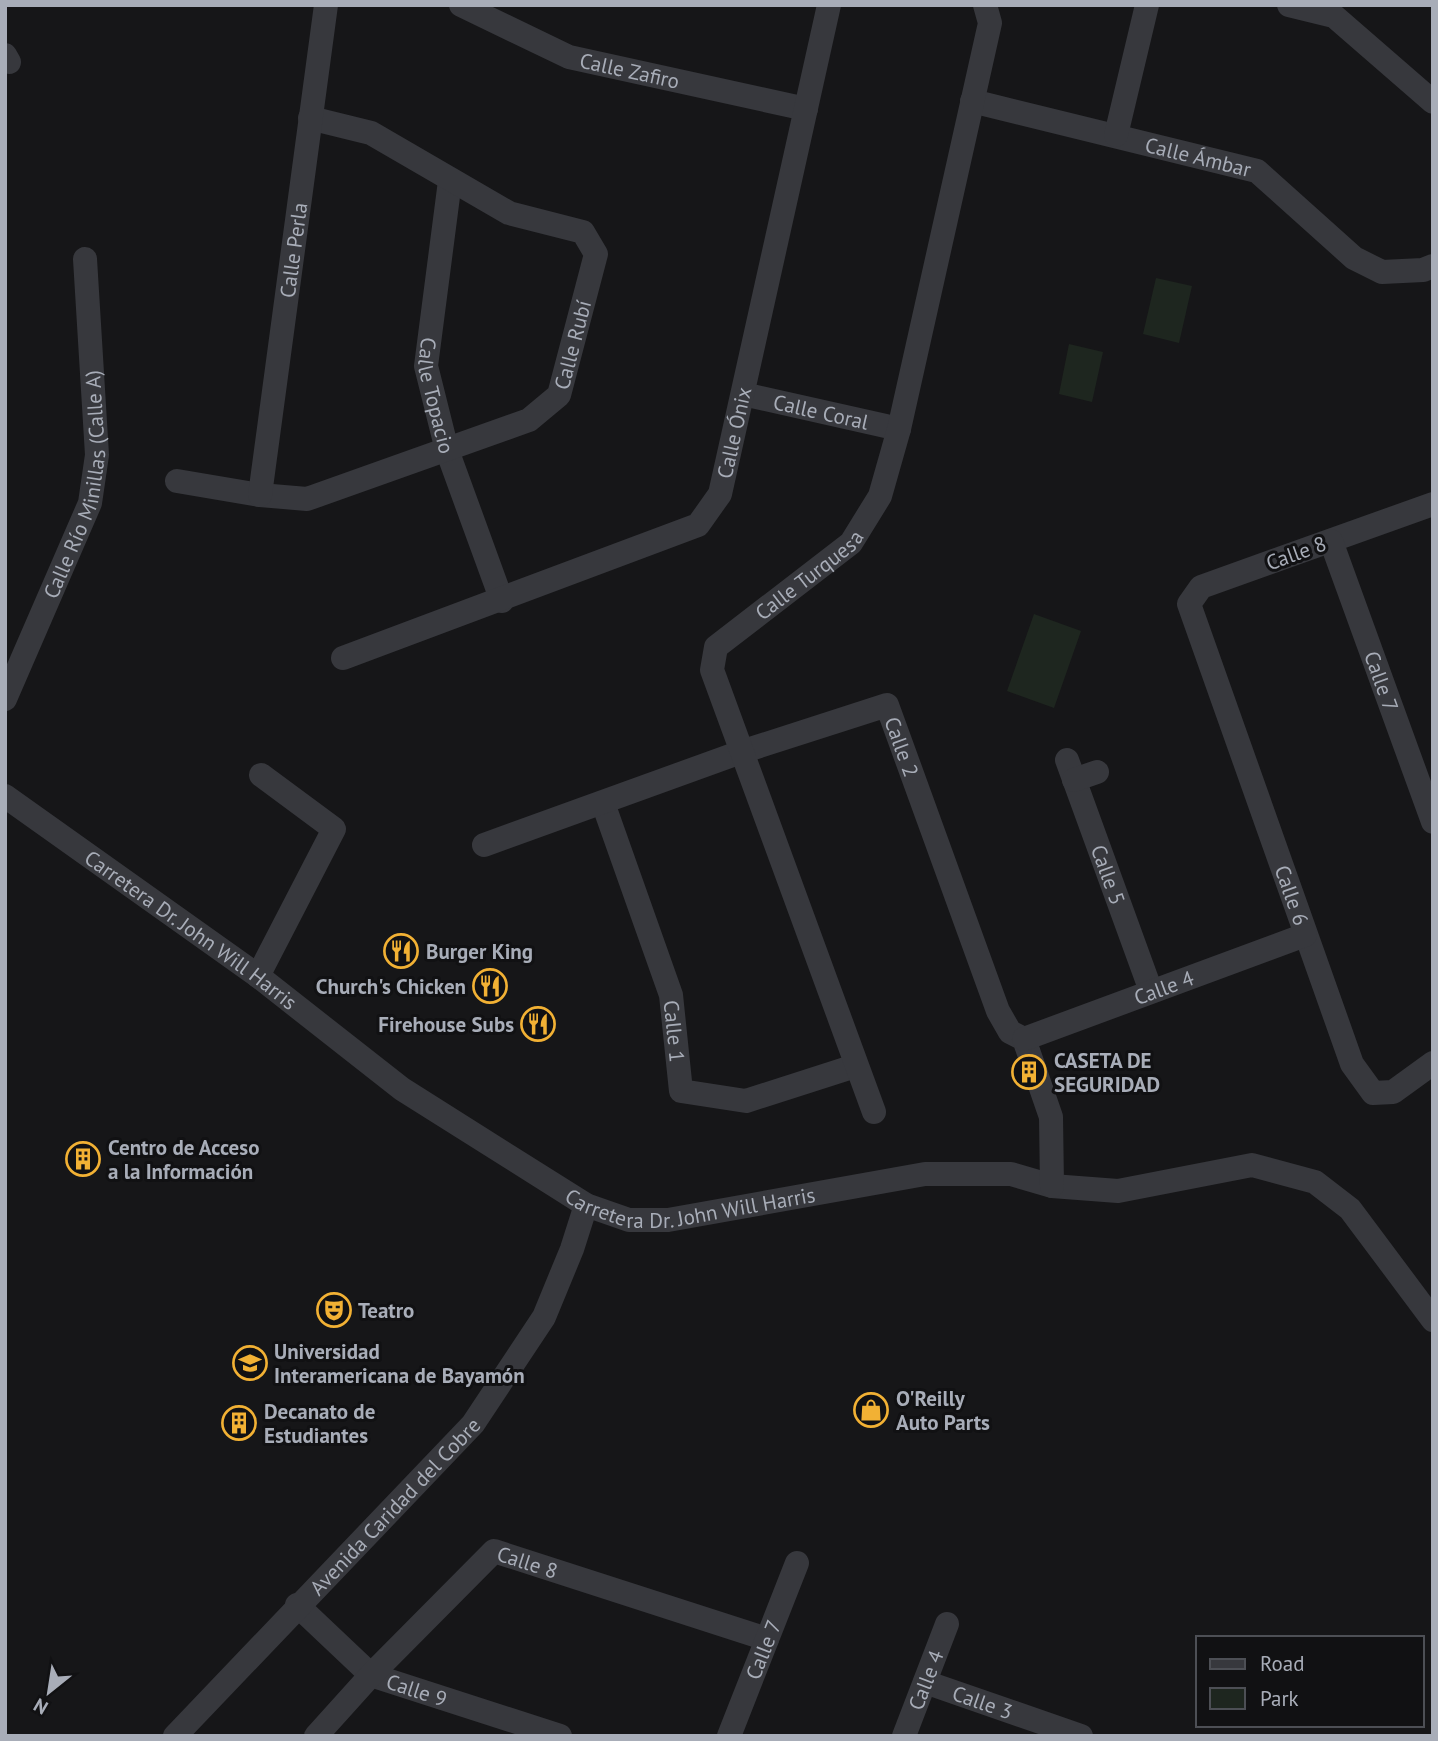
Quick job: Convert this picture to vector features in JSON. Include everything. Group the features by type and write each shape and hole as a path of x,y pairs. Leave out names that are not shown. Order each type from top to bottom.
{"street":[{"name":"Calle Perla","path":"260,495 326,5"},
{"name":"Calle Zafiro","path":"461,5 569,57 806,110"},
{"name":"Calle Ónix","path":"343,659 698,525 720,494 829,5"},
{"name":"Calle Turquesa","path":"874,1112 712,670 716,647 851,543 880,496 899,429 990,23 985,5"},
{"path":"1116,135 1147,5"},
{"path":"1289,5 1334,16 1433,102"},
{"name":"Calle Ámbar","path":"972,102 1257,171 1354,258 1382,272 1423,270 1433,266"},
{"name":"Calle Rubí","path":"177,481 260,495 307,499 529,419 559,395 596,254 583,232 509,213 371,133 310,118"},
{"name":"Calle Topacio","path":"450,181 426,366 447,450 502,601"},
{"name":"Calle Río Minillas (Calle A)","path":"5,699 90,503 97,455 85,259"},
{"name":"Calle Coral","path":"743,394 899,429"},
{"name":"Calle 8","path":"1197,626 1189,604 1201,587 1433,504"},
{"name":"Calle 7","path":"1331,541 1433,822"},
{"name":"Calle 6","path":"1197,626 1352,1065 1373,1093 1393,1092 1433,1063"},
{"name":"Calle 2","path":"484,845 741,752 887,705 998,1011 1010,1032 1024,1039 1051,1117 1052,1186"},
{"name":"Calle 5","path":"1097,772 1071,770 1151,991"},
{"path":"258,976 334,830 261,775"},
{"name":"Carretera Dr. John Will Harris","path":"5,796 258,976 402,1089 586,1205 629,1220 668,1220 925,1174 1011,1174 1052,1186 1118,1191 1252,1166 1315,1182 1350,1209 1433,1320"},
{"name":"Calle 1","path":"603,803 671,995 681,1091 746,1101 855,1066"},
{"name":"Calle 4","path":"1024,1039 1305,935"},
{"name":"Avenida Caridad del Cobre","path":"175,1736 296,1605 473,1424 544,1317 572,1249 586,1205"},
{"name":"Calle 8","path":"316,1736 371,1675 494,1551 767,1639"},
{"name":"Calle 7","path":"729,1736 797,1563"},
{"name":"Calle 9","path":"296,1605 371,1675 560,1736"},
{"name":"Calle 4","path":"904,1736 947,1624"},
{"name":"Calle 3","path":"925,1682 1081,1736"}],"green space":[{"path":"1156,278 1192,286 1179,343 1143,334"},
{"path":"1069,344 1103,352 1092,402 1059,394"},
{"path":"1034,614 1081,631 1054,708 1007,691"}],"place":[{"name":"Burger King","path":"401,951"},
{"name":"Church's Chicken","path":"490,986"},
{"name":"Firehouse Subs","path":"538,1024"},
{"name":"CASETA DE SEGURIDAD","path":"1029,1072"},
{"name":"Centro de Acceso a la Información","path":"83,1159"},
{"name":"Teatro","path":"334,1310"},
{"name":"Universidad Interamericana de Bayamón","path":"250,1363"},
{"name":"O'Reilly Auto Parts","path":"871,1410"},
{"name":"Decanato de Estudiantes","path":"239,1423"}]}
